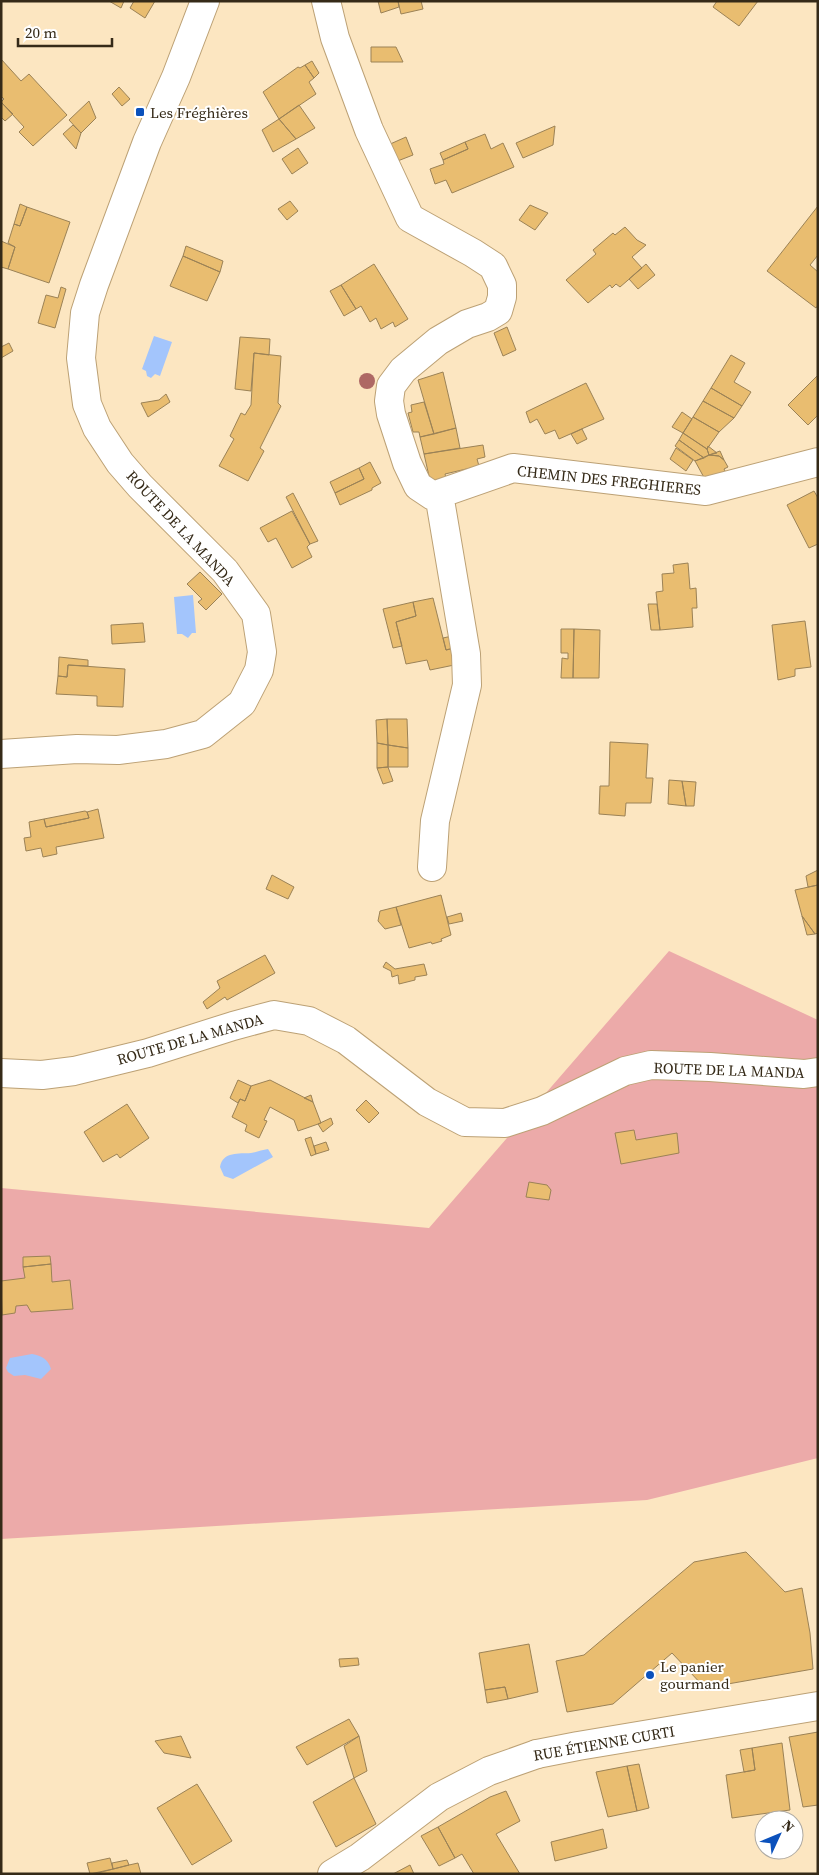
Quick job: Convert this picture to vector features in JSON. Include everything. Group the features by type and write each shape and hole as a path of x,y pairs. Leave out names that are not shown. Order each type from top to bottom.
{"main road":[{"name":"ROUTE DE LA MANDA","path":"1,754 77,749 118,750 166,744 203,734 242,703 259,670 262,652 256,614 225,571 140,486 120,462 97,428 87,404 81,358 85,313 94,285 147,142 176,77 205,1"},
{"path":"326,1 335,38 369,130 410,218 493,266 502,285 502,297 498,311 488,317 467,324 438,341 403,370 391,386 390,401 392,414 407,463 418,486 433,496 439,494 466,654 468,685 435,821 432,867"},
{"name":"CHEMIN DES FREGHIERES","path":"439,494 513,468 706,490 818,462"},
{"name":"ROUTE DE LA MANDA","path":"1,1073 42,1075 74,1071 148,1053 274,1015 308,1021 346,1040 427,1102 465,1122 505,1123 542,1111 626,1071 651,1065 804,1074 818,1072"},
{"name":"RUE ÉTIENNE CURTI","path":"332,1874 360,1857 439,1796 489,1772 537,1754 818,1706"}],"shaded area":[{"path":"669,951 818,1020 818,1458 647,1500 1,1539 1,1188 429,1228"}],"water":[{"path":"154,336 172,342 160,376 155,374 151,378 142,369"},
{"path":"193,595 196,633 192,633 188,638 182,634 177,634 174,597"},
{"path":"268,1149 273,1157 233,1179 224,1176 220,1167 224,1158 232,1154 251,1153"},
{"path":"32,1354 44,1358 51,1369 41,1379 25,1375 14,1376 8,1372 6,1368 10,1358"}],"building":[{"path":"109,1 124,1 121,8"},
{"path":"134,1 155,1 145,18 130,8"},
{"path":"378,1 398,1 399,7 381,13"},
{"path":"398,1 421,1 423,9 401,14"},
{"path":"717,1 758,1 739,26 713,7"},
{"path":"371,47 396,47 403,62 371,62"},
{"path":"1,59 21,81 29,74 67,115 33,146 19,132 24,127 1,102 4,99 1,96"},
{"path":"312,61 319,73 314,78 305,65"},
{"path":"305,65 314,78 309,82 316,94 279,119 263,92 298,67 300,68"},
{"path":"119,87 130,99 122,106 112,94"},
{"path":"89,101 96,118 81,133 69,120"},
{"path":"1,102 13,114 5,121 1,117"},
{"path":"299,105 315,128 296,139 279,119"},
{"path":"279,119 296,139 273,152 262,130"},
{"path":"73,125 81,133 76,149 63,134"},
{"path":"555,126 553,145 523,158 516,143"},
{"path":"485,134 491,149 503,143 514,167 452,193 446,180 435,184 430,169 444,164 443,160 468,149 465,142"},
{"path":"406,137 413,155 395,162 388,145"},
{"path":"465,142 468,149 443,160 440,153"},
{"path":"298,148 308,163 292,174 282,159"},
{"path":"290,201 298,211 287,220 278,209"},
{"path":"20,204 27,207 20,226 14,224"},
{"path":"530,205 548,213 535,230 519,220"},
{"path":"818,206 818,255 810,265 818,272 818,305 816,308 767,271"},
{"path":"27,207 70,222 49,283 8,269 15,247 8,243 14,224 20,226"},
{"path":"625,227 637,240 646,245 632,257 642,268 620,287 616,284 612,288 610,285 588,303 566,280 596,254 593,250 613,233 615,235"},
{"path":"1,241 15,247 8,269 1,267"},
{"path":"186,246 223,261 220,272 183,256"},
{"path":"183,256 220,272 207,301 170,286"},
{"path":"374,264 408,319 395,327 393,322 381,329 376,318 370,322 361,306 356,309 341,285"},
{"path":"646,264 655,275 638,289 629,279"},
{"path":"341,285 356,309 344,316 330,291"},
{"path":"61,287 66,289 55,328 38,323 46,295 58,298"},
{"path":"507,327 516,350 503,356 494,333"},
{"path":"240,337 270,339 269,355 254,353 251,391 235,389"},
{"path":"9,343 13,351 1,358 1,347"},
{"path":"254,353 281,356 278,403 281,406 260,448 264,451 248,481 219,466 234,439 230,436 241,413 245,415 251,405"},
{"path":"731,355 745,363 734,382 751,392 742,406 711,388"},
{"path":"443,372 456,428 434,434 418,380"},
{"path":"818,375 818,415 808,425 788,405"},
{"path":"586,383 604,419 559,439 555,430 545,434 537,419 530,423 526,412"},
{"path":"711,388 742,406 734,418 703,401"},
{"path":"166,394 170,402 148,417 141,403 159,400"},
{"path":"703,401 734,418 719,432 693,417"},
{"path":"424,402 434,434 420,437 419,432 413,432 408,413 412,412 411,405"},
{"path":"682,412 692,419 683,433 672,427"},
{"path":"693,417 719,432 707,449 683,433"},
{"path":"456,428 460,448 424,454 420,437"},
{"path":"582,429 587,439 577,444 571,434"},
{"path":"683,433 707,449 709,455 704,458 679,440"},
{"path":"679,440 704,458 695,461 675,446"},
{"path":"483,445 485,457 477,459 479,466 445,474 447,482 431,485 424,454"},
{"path":"708,446 717,453 709,455"},
{"path":"676,448 693,460 686,471 670,459"},
{"path":"720,451 724,460 719,456 709,455"},
{"path":"709,455 719,456 728,467 724,469 727,475 707,483 695,461"},
{"path":"370,462 381,483 372,488 372,490 340,505 335,493 364,479 359,468"},
{"path":"359,468 364,479 335,493 330,482"},
{"path":"814,491 818,498 818,544 809,548 787,505"},
{"path":"293,493 318,541 310,544 286,497"},
{"path":"292,511 310,544 307,547 312,557 292,568 276,538 268,542 260,528"},
{"path":"688,563 690,589 696,588 697,608 692,608 693,627 660,630 656,592 663,591 662,574 674,573 673,565"},
{"path":"200,572 222,594 206,610 198,602 202,599 187,584"},
{"path":"433,598 446,650 454,648 459,664 430,670 427,660 406,664 396,622 416,616 413,602"},
{"path":"413,602 416,616 396,622 402,646 393,648 383,609"},
{"path":"648,604 657,604 660,630 651,630"},
{"path":"805,621 811,667 795,669 795,676 778,680 772,625"},
{"path":"143,623 145,642 112,644 111,625"},
{"path":"561,629 574,629 573,678 561,678 562,658 568,659 568,653 561,653"},
{"path":"574,629 600,630 599,678 573,678"},
{"path":"452,636 454,648 446,650 443,638"},
{"path":"59,657 88,660 88,666 68,665 67,677 58,676"},
{"path":"68,665 125,669 123,707 97,706 97,696 56,694 58,676 67,677"},
{"path":"387,719 388,745 377,743 376,720"},
{"path":"387,719 407,719 408,748 388,745"},
{"path":"610,742 648,744 646,778 653,778 651,803 626,803 625,816 599,814 600,786 609,786"},
{"path":"377,743 388,745 388,767 377,768"},
{"path":"388,745 408,748 408,767 388,767"},
{"path":"388,767 393,781 383,784 377,768"},
{"path":"669,780 682,781 686,806 668,804"},
{"path":"682,781 696,782 694,806 686,806"},
{"path":"98,809 104,838 56,847 57,854 43,857 41,848 26,851 24,838 31,837 29,822 44,819 46,827 89,818 87,812"},
{"path":"85,811 89,818 46,827 44,819"},
{"path":"818,870 818,885 808,887 806,876"},
{"path":"272,875 294,887 288,899 266,889"},
{"path":"818,885 818,933 815,934 802,916 795,890"},
{"path":"441,895 451,935 441,939 442,941 409,948 396,907"},
{"path":"396,907 401,925 385,929 378,921 380,911"},
{"path":"461,913 463,921 449,924 447,917"},
{"path":"802,916 815,934 807,935"},
{"path":"265,955 275,973 227,1000 225,997 207,1009 203,1002 220,988 217,981"},
{"path":"386,962 395,969 424,964 427,975 415,977 415,980 399,984 398,975 392,977 391,971 383,967"},
{"path":"238,1080 251,1086 245,1101 240,1099 238,1103 230,1098"},
{"path":"270,1080 313,1102 321,1123 298,1131 294,1120 270,1107 264,1120 267,1121 259,1138 245,1131 247,1125 232,1117 240,1099 245,1101 251,1086"},
{"path":"311,1095 313,1102 304,1098"},
{"path":"366,1100 379,1113 369,1123 356,1110"},
{"path":"127,1104 149,1138 120,1158 117,1154 103,1162 84,1132"},
{"path":"331,1118 333,1124 323,1132 318,1124"},
{"path":"634,1130 636,1140 677,1133 679,1153 621,1164 615,1133"},
{"path":"311,1137 316,1154 311,1156 305,1139"},
{"path":"326,1142 329,1150 316,1154 314,1146"},
{"path":"529,1182 547,1185 551,1190 549,1200 526,1197"},
{"path":"50,1256 51,1264 23,1267 23,1257"},
{"path":"51,1264 52,1282 70,1280 73,1309 31,1312 27,1305 16,1306 15,1313 2,1315 1,1281 25,1278 23,1267"},
{"path":"746,1552 785,1592 802,1588 810,1633 813,1669 705,1688 672,1653 613,1704 567,1712 556,1661 584,1655 694,1562"},
{"path":"529,1644 538,1692 508,1699 505,1687 485,1690 479,1653"},
{"path":"358,1658 359,1665 340,1667 339,1659"},
{"path":"505,1687 508,1699 487,1703 485,1690"},
{"path":"349,1719 359,1736 307,1765 296,1747"},
{"path":"818,1732 818,1805 803,1807 789,1737"},
{"path":"181,1736 191,1758 164,1753 155,1741"},
{"path":"359,1736 367,1771 354,1778 344,1746"},
{"path":"782,1743 790,1810 754,1810 754,1815 732,1818 726,1775 755,1770 752,1748"},
{"path":"752,1748 755,1770 744,1772 740,1750"},
{"path":"639,1764 649,1808 637,1811 627,1766"},
{"path":"627,1766 637,1811 608,1817 596,1772"},
{"path":"354,1778 376,1824 336,1847 313,1802"},
{"path":"197,1784 232,1841 192,1865 157,1808"},
{"path":"506,1791 520,1821 496,1834 520,1874 474,1874 462,1854 455,1858 438,1827 490,1797"},
{"path":"438,1827 455,1858 439,1866 421,1836"},
{"path":"603,1829 607,1848 555,1861 551,1842"},
{"path":"110,1858 113,1869 90,1874 87,1863"},
{"path":"127,1860 129,1865 113,1869 112,1863"},
{"path":"138,1863 141,1874 94,1874 129,1865"},
{"path":"410,1865 414,1874 393,1874"}],"place":[{"name":"Les Fréghières","path":"140,112"},
{"name":"Le panier gourmand","path":"650,1675"}]}
